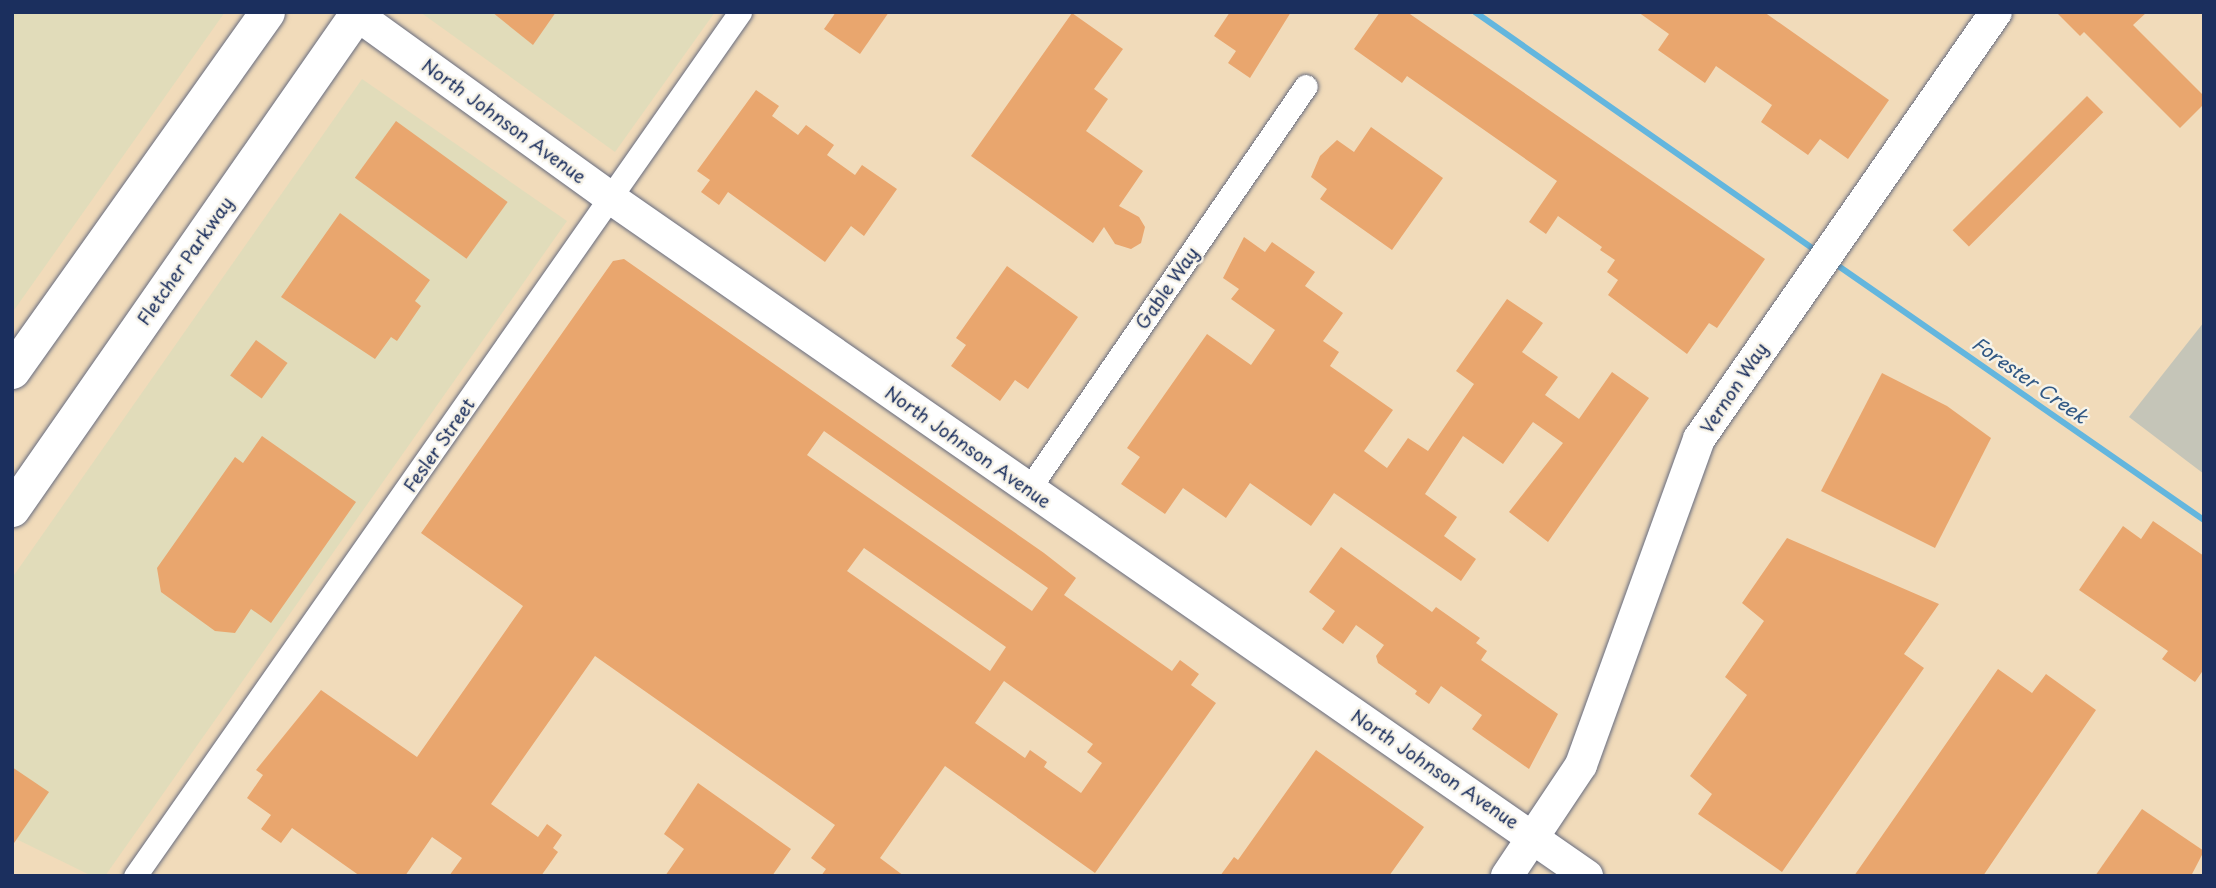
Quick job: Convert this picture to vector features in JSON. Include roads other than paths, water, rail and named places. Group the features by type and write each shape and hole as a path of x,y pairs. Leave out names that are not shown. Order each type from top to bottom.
{"main road":[{"path":"12,371 267,12"},
{"name":"Vernon Way","path":"1507,876 1581,765 1699,439 1996,12"},
{"name":"North Johnson Avenue","path":"356,13 612,199 1587,876"},
{"name":"Fletcher Parkway","path":"12,509 356,13"}],"street":[{"name":"Fesler Street","path":"135,876 612,199 740,12"},
{"name":"Gable Way","path":"1028,490 1306,86"}],"waterway":[{"name":"Forester Creek","path":"1475,12 1812,248"},
{"name":"Forester Creek","path":"1837,265 2204,520"}]}
